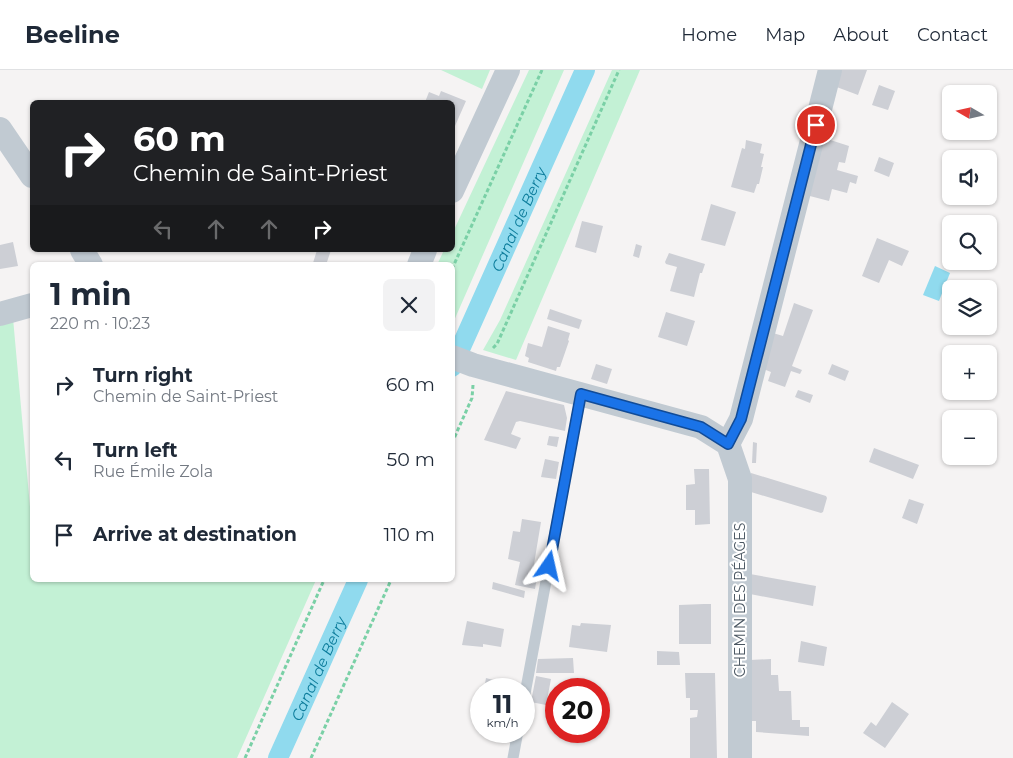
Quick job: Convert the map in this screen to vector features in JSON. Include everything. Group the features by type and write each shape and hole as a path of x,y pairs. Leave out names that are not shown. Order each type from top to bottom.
{"street":[{"path":"455,185 508,70"},
{"path":"463,361 701,427 728,444 741,419 830,70"},
{"path":"0,129 30,173"},
{"path":"0,314 30,306"},
{"name":"CHEMIN DES PÉAGES","path":"728,444 740,479 740,758"}],"lane":[{"path":"528,678 581,394"},
{"path":"513,758 516,743"}],"path":[{"path":"455,262 542,70"},
{"path":"455,436 472,398 463,361 497,344 619,70"},
{"path":"245,758 323,582"},
{"path":"312,758 390,582"}],"green space":[{"path":"441,70 490,70 482,89"},
{"path":"529,70 564,70 455,318 455,262 438,262 443,252 455,252 455,228"},
{"path":"612,70 640,70 516,360 483,350 500,320"},
{"path":"12,307 30,507 30,582 315,582 237,758 0,758 0,310"}],"water":[{"path":"935,266 950,273 947,280 942,280 942,293 939,301 923,295"}],"building":[{"path":"840,70 867,70 858,95 834,86"},
{"path":"879,85 895,91 888,110 872,105"},
{"path":"441,91 466,101 455,126 455,100 426,100 429,92 439,96"},
{"path":"821,137 849,146 845,163 839,162 837,170 858,176 856,184 850,182 847,193 832,189 829,201 806,195"},
{"path":"746,140 762,144 760,153 764,154 759,184 757,184 754,193 731,187 742,148 745,149"},
{"path":"879,157 894,163 889,177 874,171"},
{"path":"711,204 736,212 725,246 701,240"},
{"path":"582,221 603,226 596,253 575,247"},
{"path":"877,238 909,251 902,266 889,260 879,283 862,276"},
{"path":"13,242 18,266 0,269 0,245"},
{"path":"636,244 642,246 639,258 633,256"},
{"path":"316,252 330,252 327,262 313,262"},
{"path":"669,253 705,264 702,273 700,273 694,297 670,291 677,267 666,264"},
{"path":"794,303 813,310 792,366 802,370 800,374 791,371 785,387 768,381 771,372 761,368 773,333 783,336"},
{"path":"550,309 582,320 579,329 547,319"},
{"path":"666,312 695,321 687,346 658,337"},
{"path":"548,326 570,333 560,367 557,367 556,371 528,362 529,358 525,356 528,343 542,347"},
{"path":"596,364 612,369 607,384 591,379"},
{"path":"832,364 849,371 845,381 828,374"},
{"path":"798,390 813,395 810,403 795,397"},
{"path":"506,391 564,405 567,418 565,431 520,421 516,422 511,434 521,438 516,449 484,440"},
{"path":"549,436 559,437 557,447 547,445"},
{"path":"753,442 757,443 756,463 752,463"},
{"path":"874,448 919,465 913,479 869,462"},
{"path":"545,459 559,462 556,479 541,477"},
{"path":"694,469 709,469 710,524 695,525 695,510 686,510 686,485 695,484"},
{"path":"751,473 826,496 823,512 751,492"},
{"path":"909,499 924,504 917,524 902,518"},
{"path":"522,519 541,522 533,570 538,571 535,589 515,585 520,562 508,559 513,531 520,532"},
{"path":"750,574 816,586 813,606 750,594"},
{"path":"493,582 525,591 524,598 492,589"},
{"path":"711,604 711,644 679,644 679,605"},
{"path":"467,621 504,629 501,647 483,644 483,647 462,645"},
{"path":"581,623 611,625 607,652 569,647 572,625 580,626"},
{"path":"801,641 827,647 824,666 798,662"},
{"path":"657,651 679,652 680,665 657,665"},
{"path":"573,658 574,673 536,673 538,659"},
{"path":"771,659 771,675 778,675 779,691 791,691 792,720 800,720 800,727 809,727 809,736 756,732 756,721 750,721 750,660"},
{"path":"685,673 715,673 717,758 690,758 690,718 697,717 698,710 690,710 690,698 686,698"},
{"path":"536,676 546,678 545,705 535,703"},
{"path":"892,702 909,714 885,748 863,733 871,722 876,726"}],"waterway":[{"name":"Canal de Berry","path":"455,360 585,70"},
{"name":"Canal de Berry","path":"278,758 357,582"}],"route":[{"path":"549,566 581,394 701,427 728,444 741,419 816,125"}]}
